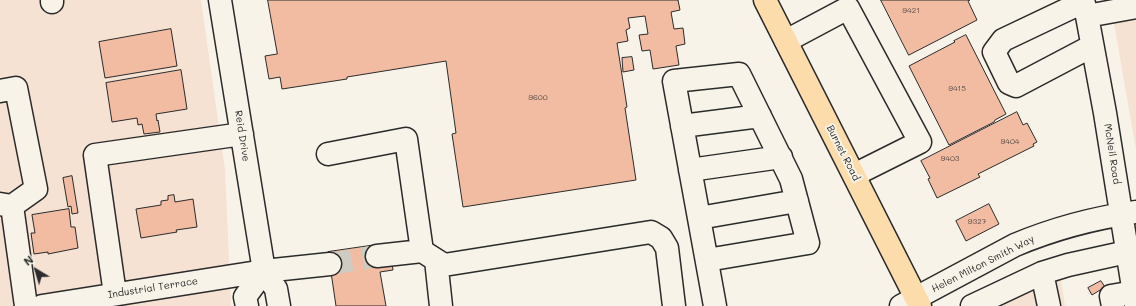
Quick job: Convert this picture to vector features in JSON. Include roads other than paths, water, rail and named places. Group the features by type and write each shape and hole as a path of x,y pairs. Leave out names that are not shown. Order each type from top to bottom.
{"main road":[{"name":"Burnet Road","path":"765,0 854,175 912,303"}],"street":[{"name":"Reid Drive","path":"220,0 264,271 276,289 279,306"},
{"path":"786,41 845,4 920,142 854,175"},
{"path":"1092,46 1016,86 1009,83 994,52 1003,40 1084,4 1136,7"},
{"name":"McNeil Road","path":"1084,4 1105,113 1129,213 1135,299"},
{"path":"707,260 808,243 791,178 739,74 674,81 715,306"},
{"path":"0,91 16,88 36,189 6,205 26,306"},
{"path":"682,126 760,116"},
{"path":"115,294 94,155 242,134"},
{"path":"328,154 406,138 429,255 441,306"},
{"path":"690,170 781,157"},
{"path":"699,218 797,201"},
{"name":"Helen Milton Smith Way","path":"912,303 1015,245 1034,237 1068,226 1129,213"},
{"path":"378,256 429,255 444,265 651,232 661,238 667,248 674,306"},
{"path":"972,306 1042,274 1068,265 1132,251"},
{"name":"Industrial Terrace","path":"42,306 264,271 330,264"},
{"path":"247,306 245,297 264,271"},
{"path":"1042,274 1049,306"},
{"path":"1113,306 1112,296 1135,299"}],"tunnel":[{"path":"330,264 377,256"}]}
